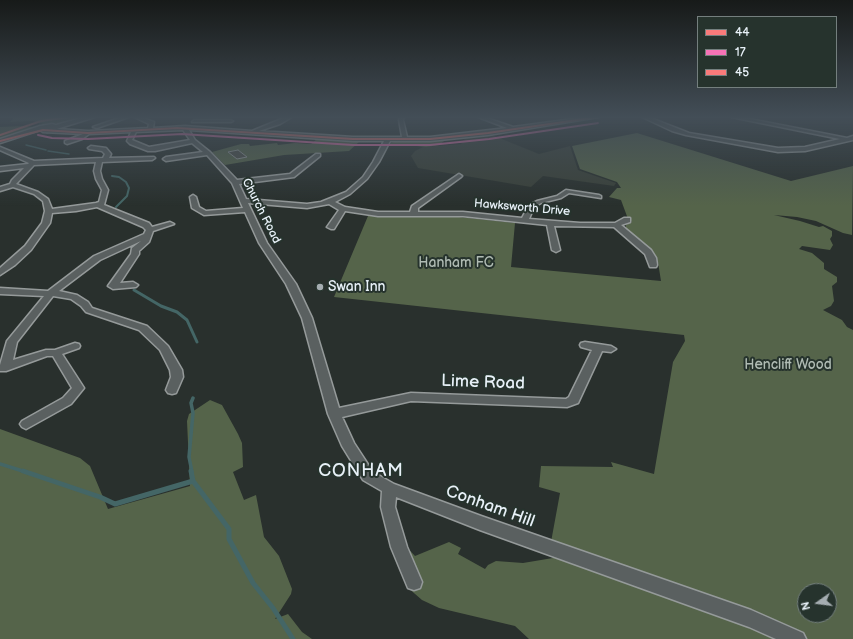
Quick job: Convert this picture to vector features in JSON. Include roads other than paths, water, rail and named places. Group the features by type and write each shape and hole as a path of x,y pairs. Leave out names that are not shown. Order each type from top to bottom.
{"street":[{"path":"4,147 28,159 31,164"},
{"path":"142,147 155,149 165,147"},
{"name":"Church Road","path":"200,147 235,182 263,243 291,284"},
{"path":"245,201 260,201 307,206 330,202 348,193 365,178 384,147"},
{"path":"755,147 791,151 815,147"},
{"path":"91,148 104,149 108,154 97,171 99,179 104,186 105,194 102,203 98,205"},
{"path":"166,159 208,153"},
{"path":"235,182 292,176 316,157 305,158"},
{"path":"0,169 31,164 152,158"},
{"path":"13,185 14,181 31,164"},
{"path":"414,214 414,207 459,176"},
{"path":"0,189 13,185 36,193 46,200 50,211 46,222 32,242 12,263 0,272"},
{"path":"525,220 531,206 568,192 599,197"},
{"path":"192,197 196,208 204,212 217,214 248,210"},
{"path":"330,202 343,209 335,224"},
{"path":"50,211 98,205 146,225 149,232 145,242 135,250 135,254 113,286 133,285"},
{"name":"Hawksworth Drive","path":"343,209 378,214 463,214 550,223 616,225 627,220"},
{"path":"550,223 556,250"},
{"path":"3,368 12,341 51,293 97,258 149,232 170,224"},
{"path":"616,225 648,252 652,258 653,266"},
{"path":"0,264 12,263"},
{"name":"Conham Hill","path":"291,284 307,318 334,414 348,446 368,476 389,488 480,524 751,619 797,639"},
{"path":"0,291 51,293 74,298 85,304 88,310 143,328 164,348 176,370 177,377 172,390"},
{"name":"Lime Road","path":"334,414 412,397 567,403 574,400 605,348 584,345"},
{"path":"3,368 46,353 56,353 75,346"},
{"path":"26,424 67,401 78,388 56,353"},
{"path":"389,488 388,507 399,547 414,582"}],"waterway":[{"path":"33,147 46,150"},
{"path":"48,151 69,154"},
{"path":"112,176 119,177 126,182 129,188 127,196 116,207"},
{"path":"134,290 161,306 177,312 187,320 197,342"},
{"path":"192,472 189,457 193,413 191,403 193,398"},
{"path":"0,464 26,472"},
{"path":"191,471 193,481"},
{"path":"26,472 100,497 115,504 193,481"},
{"path":"193,481 229,529 229,539 253,583 273,608 293,639"}],"place":[{"name":"Swan Inn","path":"320,287"}],"district":[{"name":"CONHAM","path":"361,471"}],"park label":[{"name":"Hanham FC","path":"456,263"},
{"name":"Hencliff Wood","path":"788,365"}]}
